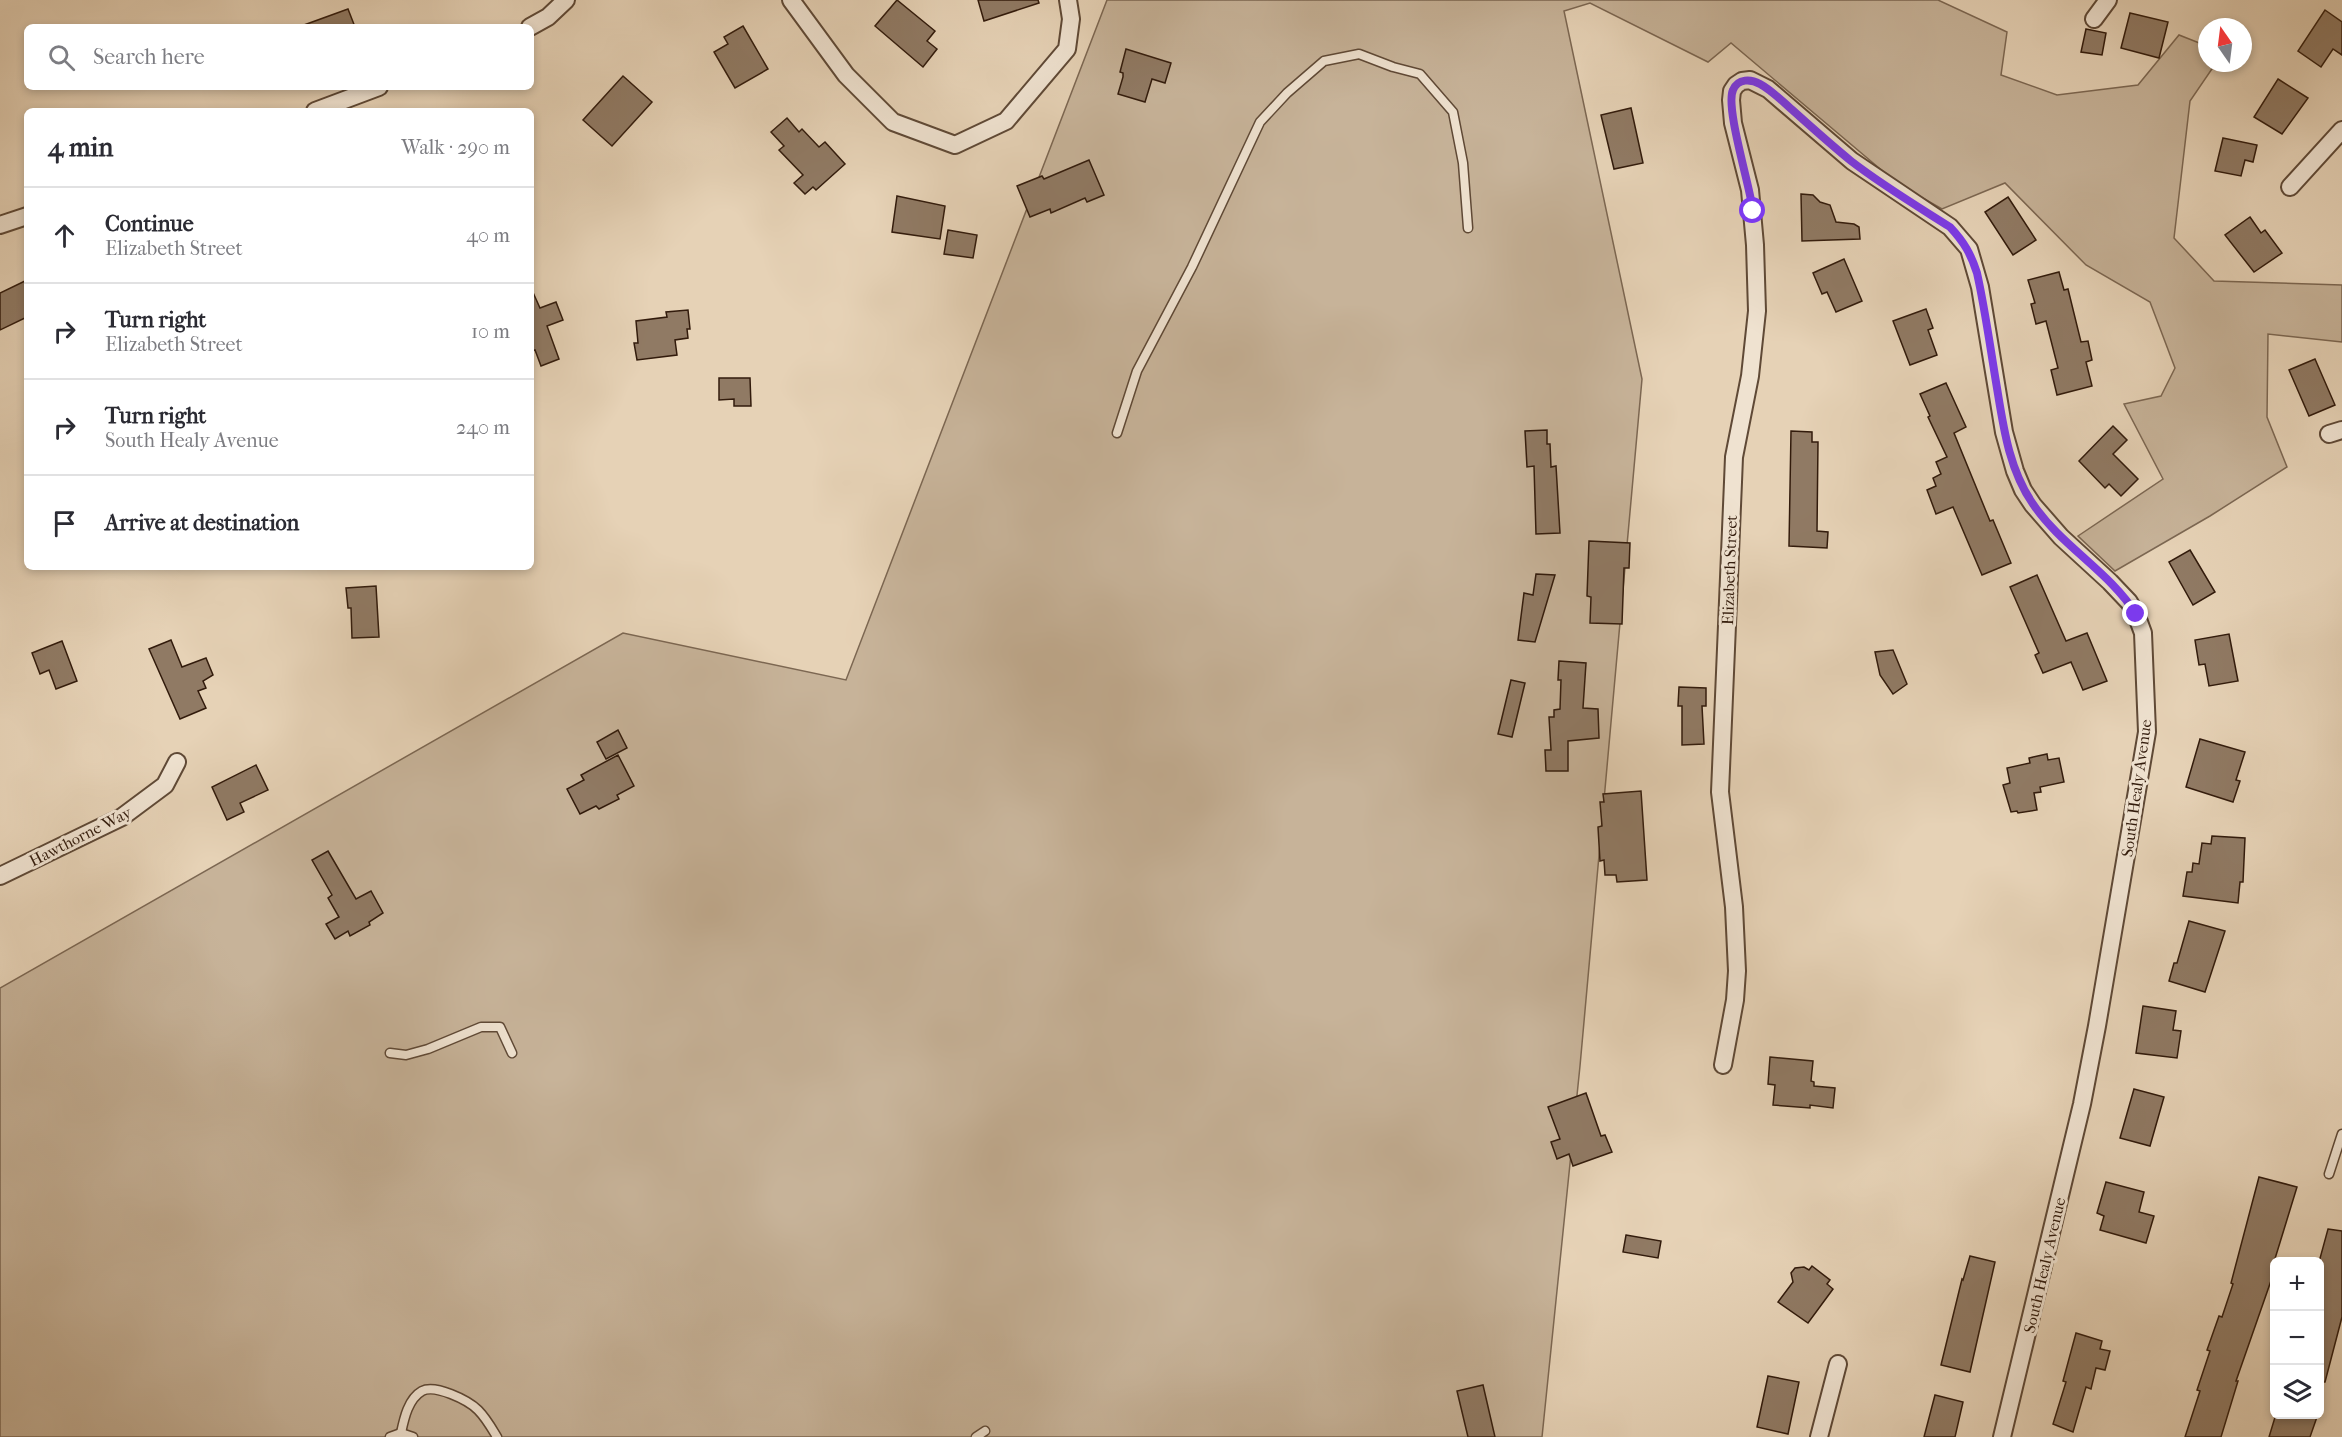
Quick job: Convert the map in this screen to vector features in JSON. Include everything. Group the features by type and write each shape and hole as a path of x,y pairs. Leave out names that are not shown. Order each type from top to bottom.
{"street":[{"path":"534,25 548,17 566,0"},
{"path":"791,0 846,75 893,123 955,145 1006,121 1067,49 1071,19 1068,0"},
{"path":"2094,19 2108,0"},
{"name":"South Healy Avenue","path":"1742,81 1750,80 1768,89 1852,161 1950,227 1969,249 1980,287 2004,432 2019,480 2033,505 2047,522 2128,602 2136,614 2143,633 2147,732 2097,1026 2082,1104 2002,1437"},
{"name":"Elizabeth Street","path":"1723,1065 1735,1000 1737,972 1734,907 1720,792 1732,482 1737,440 1755,341 1757,311 1755,245 1750,190 1733,123 1731,100 1732,91 1742,81"},
{"path":"323,108 371,90"},
{"path":"2290,187 2342,130"},
{"path":"0,225 24,217"},
{"name":"Hawthorne Way","path":"0,876 122,817 165,785 177,762"},
{"path":"1819,1437 1838,1364"}],"lane":[{"path":"1117,433 1137,371 1192,267 1260,122 1287,93 1324,61 1359,54 1393,68 1420,74 1453,112 1463,163 1468,228"},
{"path":"390,1053 405,1055 428,1049 481,1027 500,1027 512,1053"},
{"path":"2329,1174 2342,1134"},
{"path":"401,1433 406,1412 414,1399 420,1392 431,1389 464,1400 477,1408 497,1437"},
{"path":"976,1437 985,1431"},
{"path":"390,1437 401,1433 413,1437"}],"shaded area":[{"path":"1107,0 1938,0 2007,32 2001,75 2057,95 2138,85 2179,35 2198,42 2198,72 2210,72 2190,101 2174,238 2214,281 2342,285 2342,342 2268,334 2267,417 2287,467 2210,516 2115,571 2078,536 2163,479 2124,404 2161,396 2175,368 2150,302 2086,265 2005,183 1942,209 1898,184 1731,43 1708,62 1590,3 1564,11 1642,379 1580,1066 1542,1437 0,1437 0,988 623,633 846,680"}],"building":[{"path":"897,0 935,31 927,41 937,49 923,67 875,26"},
{"path":"978,0 1038,0 1039,3 984,21"},
{"path":"348,9 354,24 307,24"},
{"path":"2325,10 2342,22 2342,55 2333,49 2321,67 2298,51"},
{"path":"2130,13 2168,22 2159,58 2121,48"},
{"path":"743,26 768,69 735,88 714,52 728,44 724,37"},
{"path":"2086,29 2106,33 2102,55 2081,52"},
{"path":"1126,49 1171,63 1165,83 1152,79 1145,102 1118,94 1123,77 1123,73 1120,72"},
{"path":"623,76 652,102 612,146 583,120"},
{"path":"2278,79 2308,98 2282,134 2254,117"},
{"path":"1631,108 1643,163 1614,169 1601,115"},
{"path":"787,118 799,132 802,129 819,147 825,142 845,164 816,190 813,187 805,194 794,183 803,175 779,150 784,146 771,132"},
{"path":"2223,138 2257,145 2253,162 2245,160 2241,176 2215,171"},
{"path":"1089,160 1104,195 1087,202 1085,198 1051,213 1050,209 1030,217 1017,186 1042,176 1044,179"},
{"path":"1801,194 1813,195 1820,202 1830,205 1836,222 1854,224 1859,227 1860,239 1802,241"},
{"path":"897,196 945,206 940,239 892,232"},
{"path":"2008,197 2036,240 2013,255 1985,212"},
{"path":"2250,217 2261,233 2265,230 2282,253 2254,272 2225,235"},
{"path":"948,230 977,235 973,258 944,254"},
{"path":"1844,259 1862,301 1836,312 1827,292 1822,294 1813,273"},
{"path":"2059,272 2064,290 2068,289 2081,342 2088,341 2092,360 2086,362 2092,386 2057,395 2051,370 2058,368 2046,321 2036,324 2031,304 2035,303 2028,280"},
{"path":"24,281 24,318 0,330 0,293"},
{"path":"534,295 540,308 556,302 563,320 547,326 559,359 541,366 535,350"},
{"path":"1926,309 1933,328 1928,330 1937,355 1910,365 1893,321"},
{"path":"688,310 690,329 687,329 688,338 675,340 677,355 637,360 634,343 638,343 636,321 667,317 666,312"},
{"path":"2315,359 2335,405 2309,416 2289,370"},
{"path":"719,378 750,378 751,406 734,406 734,399 719,400"},
{"path":"1946,383 1966,427 1954,433 1990,521 1993,520 2011,563 1982,575 1953,507 1936,514 1927,490 1936,486 1933,478 1941,474 1936,462 1947,457 1920,394"},
{"path":"2113,426 2127,440 2113,454 2138,479 2121,496 2109,484 2105,488 2079,461"},
{"path":"1547,430 1551,467 1556,466 1560,533 1536,534 1534,466 1527,467 1525,431"},
{"path":"1791,431 1812,432 1812,442 1818,442 1817,531 1828,532 1827,548 1789,546"},
{"path":"1589,541 1630,543 1629,568 1624,568 1622,624 1590,623 1591,597 1587,596"},
{"path":"2190,550 2215,592 2193,605 2169,562"},
{"path":"1536,574 1555,575 1535,642 1518,640 1524,593 1533,595"},
{"path":"2037,575 2066,641 2087,633 2107,681 2083,690 2071,662 2043,673 2035,655 2039,653 2010,587"},
{"path":"376,586 379,637 352,638 351,608 348,608 346,588"},
{"path":"2229,634 2238,681 2209,686 2205,664 2199,665 2195,640"},
{"path":"171,640 182,667 206,658 213,675 203,681 206,688 198,691 206,708 180,719 149,649"},
{"path":"62,641 77,681 56,689 49,670 40,674 32,653"},
{"path":"1893,650 1907,684 1893,694 1880,675 1875,652"},
{"path":"1559,661 1586,663 1583,708 1598,709 1599,738 1568,741 1568,771 1546,771 1545,750 1551,750 1549,717 1554,717 1554,710 1560,709"},
{"path":"1511,680 1525,683 1512,737 1498,734"},
{"path":"1679,687 1706,688 1706,706 1702,706 1704,744 1682,745 1682,706 1678,706"},
{"path":"618,730 627,748 606,759 597,742"},
{"path":"2200,739 2245,752 2236,780 2240,781 2233,802 2186,787"},
{"path":"2047,754 2048,760 2059,758 2064,782 2040,787 2041,792 2034,793 2037,810 2011,812 2003,785 2010,783 2007,768 2030,763 2029,758"},
{"path":"618,755 634,786 617,795 619,799 599,809 596,806 580,814 567,789 584,780 581,775"},
{"path":"256,765 268,790 240,803 244,812 227,820 212,787"},
{"path":"1641,791 1647,880 1617,882 1616,875 1605,875 1604,860 1600,861 1598,827 1602,826 1600,802 1604,802 1603,794"},
{"path":"2212,836 2245,838 2243,882 2240,882 2238,903 2183,896 2187,872 2192,872 2193,863 2199,864 2202,843 2211,844"},
{"path":"328,851 356,899 371,891 383,913 369,922 370,925 350,936 348,931 335,939 326,924 339,917 328,898 332,895 312,860"},
{"path":"2189,921 2225,931 2205,992 2169,981 2174,963 2177,963"},
{"path":"2143,1006 2176,1011 2173,1030 2181,1031 2177,1058 2136,1053"},
{"path":"1770,1057 1813,1061 1811,1081 1814,1082 1814,1086 1835,1088 1833,1108 1810,1105 1810,1108 1773,1105 1775,1085 1768,1084"},
{"path":"2134,1089 2164,1097 2150,1146 2120,1138"},
{"path":"1586,1093 1601,1136 1605,1135 1612,1152 1573,1166 1569,1154 1557,1159 1551,1142 1560,1139 1548,1107"},
{"path":"2259,1177 2297,1187 2276,1257 2270,1257 2270,1284 2236,1381 2238,1381 2221,1437 2185,1437 2200,1391 2197,1390 2210,1351 2207,1350 2219,1316 2222,1317 2233,1284 2231,1283"},
{"path":"2106,1182 2144,1192 2139,1212 2154,1216 2146,1243 2100,1230 2104,1216 2097,1213"},
{"path":"2328,1229 2342,1231 2342,1317 2325,1382 2324,1257 2320,1257"},
{"path":"1626,1235 1661,1241 1658,1258 1623,1252"},
{"path":"1970,1256 1995,1262 1970,1372 1941,1365 1962,1279"},
{"path":"1812,1266 1830,1280 1827,1284 1833,1289 1808,1323 1778,1302 1793,1282 1791,1273 1795,1268 1804,1267 1809,1270"},
{"path":"2076,1333 2102,1341 2100,1349 2110,1351 2105,1370 2096,1368 2091,1389 2086,1387 2073,1432 2053,1424 2066,1382 2063,1381"},
{"path":"1768,1376 1799,1382 1788,1434 1757,1427"},
{"path":"1483,1385 1495,1437 1468,1437 1457,1391"},
{"path":"1935,1395 1963,1402 1955,1437 1924,1437"},
{"path":"2274,1419 2316,1419 2310,1437 2269,1437"}],"route":[{"path":"1753,211 1733,123 1731,100 1732,91 1736,85 1750,80 1768,89 1880,182 1950,227 1969,249 1977,273 2004,432 2015,471 2033,505 2047,522 2110,582 2136,614"}]}
